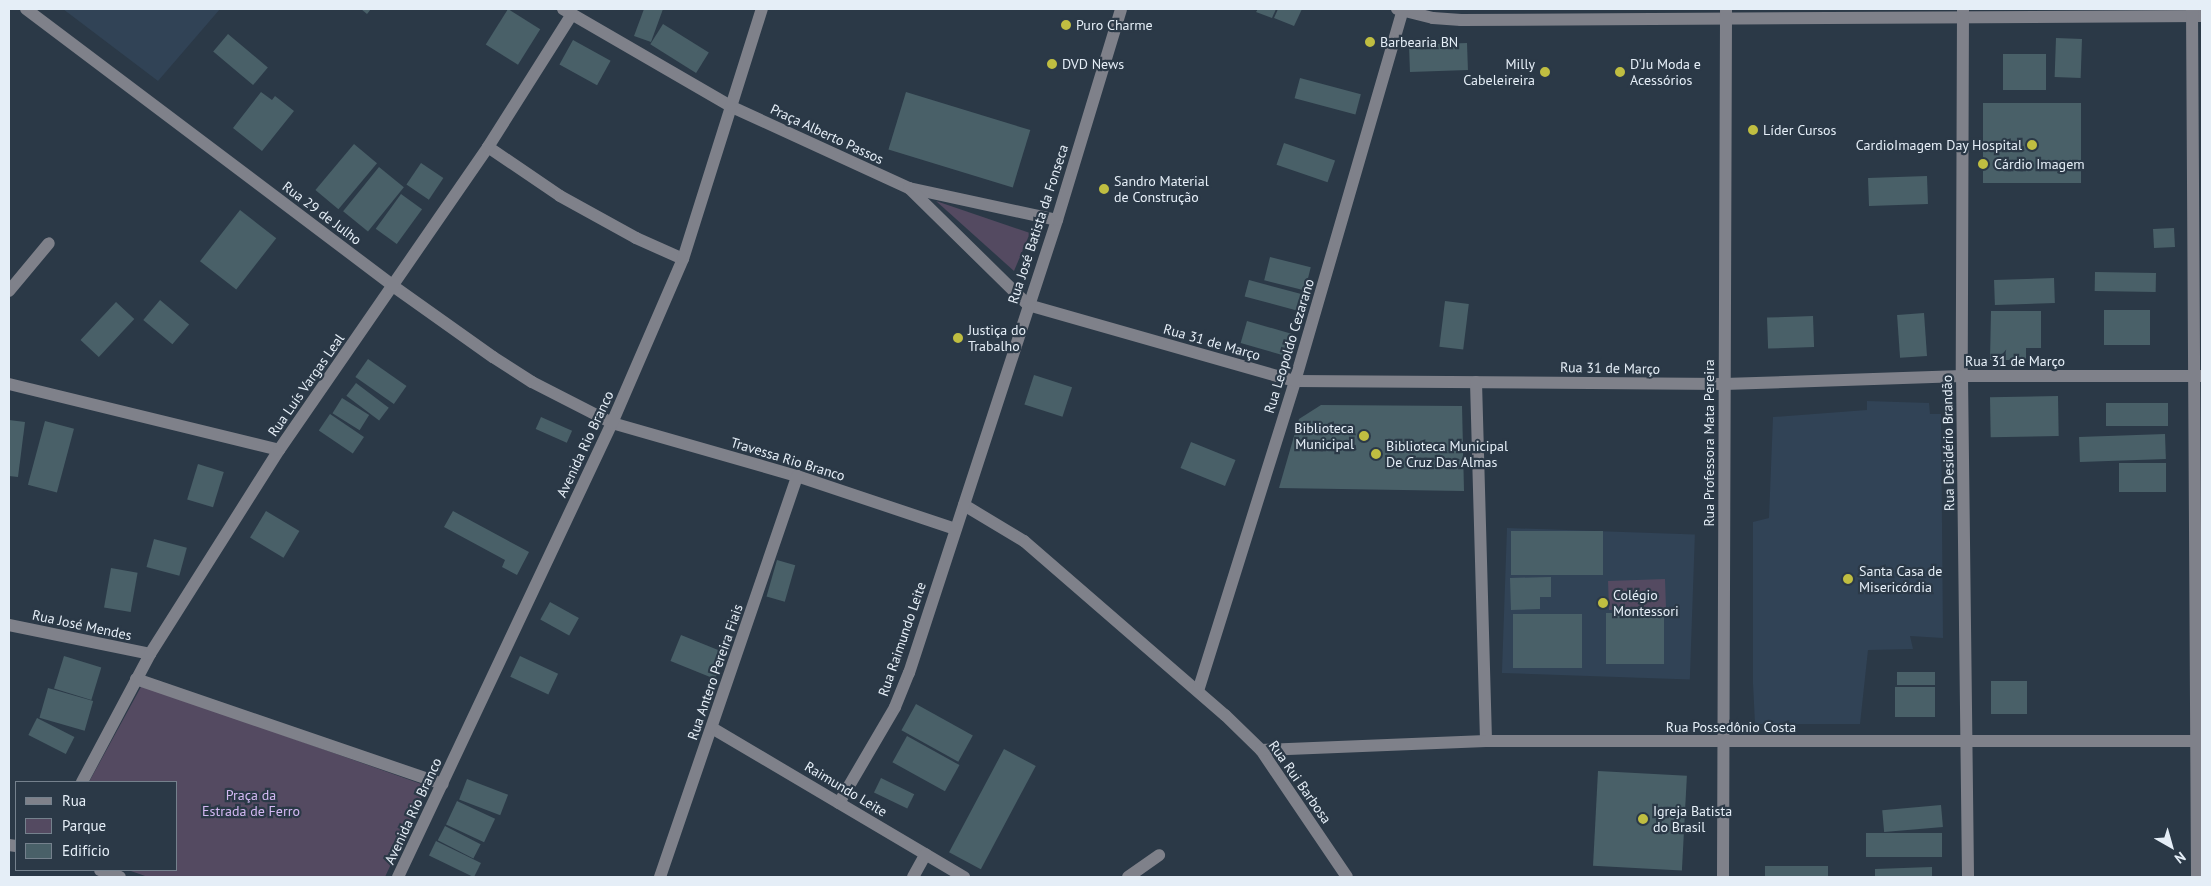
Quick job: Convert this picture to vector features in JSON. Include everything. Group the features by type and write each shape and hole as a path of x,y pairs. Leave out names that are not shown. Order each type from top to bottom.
{"street":[{"name":"Rua 29 de Julho","path":"26,9 393,286 524,377 612,423"},
{"name":"Avenida Rio Branco","path":"398,877 612,423 682,259 762,9"},
{"name":"Rua José Batista da Fonseca","path":"964,506 1057,220 1121,9"},
{"path":"1401,10 1433,18 1461,20 1726,14 2195,14 2199,741 2197,877"},
{"name":"Rua Leopoldo Cezarano","path":"1198,691 1295,381 1401,10"},
{"name":"Rua Luís Vargas Leal","path":"83,781 150,654 279,450 488,147 568,11"},
{"name":"Praça Alberto Passos","path":"568,11 732,107 909,188 1057,220"},
{"name":"Rua Desidério Brandão","path":"1963,13 1962,376 1968,877"},
{"name":"Rua Professora Mata Pereira","path":"1723,877 1726,14"},
{"path":"488,147 560,196 636,238 682,259"},
{"name":"Praça Alberto Passos","path":"909,188 1028,305"},
{"path":"9,291 49,243"},
{"name":"Rua 31 de Março","path":"1028,305 1295,381 1724,384 1962,376 2198,376"},
{"path":"1476,382 1486,741"},
{"path":"9,384 279,450"},
{"name":"Travessa Rio Branco","path":"612,423 797,476 955,529"},
{"name":"Rua Antero Pereira Fiais","path":"660,877 797,476"},
{"name":"Rua Raimundo Leite","path":"839,803 895,707 909,673 964,506"},
{"name":"Rua Rui Barbosa","path":"964,506 1024,540 1198,691 1261,750 1347,877"},
{"name":"Rua José Mendes","path":"9,625 150,654"},
{"path":"136,679 442,784"},
{"name":"Raimundo Leite","path":"712,728 964,877"},
{"name":"Rua Possedônio Costa","path":"1261,750 1486,741 2199,741"},
{"path":"913,877 926,854"},
{"path":"1128,877 1159,855"},
{"path":"103,871 120,877"}],"shaded area":[{"path":"63,9 220,9 158,81"},
{"name":"Santa Casa de Misericórdia","path":"1867,401 1929,403 1930,414 1941,414 1943,638 1910,636 1913,649 1868,650 1860,724 1755,724 1753,683 1753,522 1769,518 1773,417 1867,410"},
{"name":"Colégio Montessori","path":"1507,528 1695,535 1690,679 1502,673"}],"green space":[{"path":"936,201 1030,233 1014,271"},
{"path":"1665,579 1666,608 1609,610 1608,581"},
{"name":"Praça da Estrada de Ferro","path":"142,685 427,786 385,877 148,877 131,871 178,871 178,781 90,781"}],"building":[{"path":"361,9 371,9 367,14"},
{"path":"508,9 540,29 518,65 486,45"},
{"path":"644,9 663,9 651,42 634,36"},
{"path":"1258,9 1276,9 1272,18 1256,12"},
{"path":"1278,9 1302,9 1294,26 1274,18"},
{"path":"663,24 709,53 696,73 650,44"},
{"path":"228,34 268,67 253,85 213,52"},
{"path":"2056,38 2082,39 2081,78 2055,77"},
{"path":"573,40 611,61 597,85 559,64"},
{"path":"1467,43 1468,70 1410,72 1409,45"},
{"path":"2003,54 2046,54 2046,90 2003,90"},
{"path":"1300,78 1361,94 1355,115 1295,98"},
{"path":"261,92 272,100 275,96 294,111 262,151 233,128"},
{"path":"906,92 1030,130 1013,187 888,149"},
{"name":"CardioImagem Day Hospital","path":"1983,103 2081,103 2081,183 1983,183"},
{"path":"1284,143 1335,161 1328,182 1277,165"},
{"path":"354,144 377,163 338,209 315,190"},
{"path":"421,163 443,178 429,200 406,185"},
{"path":"379,167 404,187 368,231 343,211"},
{"path":"1927,176 1928,204 1869,206 1868,178"},
{"path":"401,194 422,209 397,244 376,229"},
{"path":"240,210 276,238 236,290 200,261"},
{"path":"2174,228 2175,247 2154,248 2153,229"},
{"path":"1270,257 1311,267 1305,290 1264,280"},
{"path":"2095,272 2156,273 2156,292 2095,291"},
{"path":"2054,278 2055,303 1995,305 1994,280"},
{"path":"1249,280 1304,295 1300,311 1245,296"},
{"path":"160,300 189,324 172,344 143,320"},
{"path":"1445,301 1469,304 1463,350 1439,347"},
{"path":"116,302 134,319 99,357 81,340"},
{"path":"2104,310 2150,310 2150,345 2104,345"},
{"path":"1991,311 2041,311 2041,348 2026,348 2026,360 1990,360"},
{"path":"1924,313 1927,356 1900,358 1897,315"},
{"path":"1813,316 1814,347 1768,349 1767,318"},
{"path":"1247,321 1292,334 1286,356 1241,343"},
{"path":"368,359 407,386 394,404 355,377"},
{"path":"1034,375 1072,387 1062,417 1024,404"},
{"path":"356,383 389,408 379,420 346,396"},
{"path":"2058,396 2059,436 1991,437 1990,397"},
{"path":"342,398 369,415 360,430 332,413"},
{"path":"2106,403 2168,403 2168,426 2106,426"},
{"name":"Biblioteca Municipal De Cruz Das Almas","path":"1321,405 1462,406 1464,491 1279,488 1299,419"},
{"path":"330,414 364,437 353,454 319,431"},
{"path":"541,417 572,431 567,443 536,429"},
{"path":"9,420 25,422 18,477 9,476"},
{"path":"45,421 74,429 57,493 28,485"},
{"path":"2165,434 2166,459 2080,462 2079,437"},
{"path":"1191,442 1236,460 1225,486 1181,468"},
{"path":"2119,463 2166,463 2166,492 2119,492"},
{"path":"198,464 224,472 213,507 187,499"},
{"path":"266,511 299,531 283,558 250,538"},
{"path":"453,511 529,552 517,575 502,567 505,560 444,527"},
{"path":"1511,531 1603,531 1603,575 1511,575"},
{"path":"154,539 187,548 179,576 146,567"},
{"path":"777,560 795,565 785,602 767,597"},
{"path":"111,568 138,573 131,612 104,607"},
{"path":"1551,577 1551,597 1540,597 1540,609 1511,610 1510,578"},
{"path":"550,602 579,618 569,635 540,619"},
{"path":"1606,613 1664,613 1664,664 1606,664"},
{"path":"1513,614 1582,614 1582,668 1513,668"},
{"path":"681,635 726,653 715,679 671,661"},
{"path":"64,656 101,667 91,700 54,689"},
{"path":"520,656 558,674 548,695 510,677"},
{"path":"1897,672 1935,672 1935,685 1897,685"},
{"path":"1991,681 2027,681 2027,714 1991,714"},
{"path":"1895,687 1935,687 1935,717 1895,717"},
{"path":"48,688 93,701 85,731 39,718"},
{"path":"916,704 973,736 958,762 901,730"},
{"path":"37,718 74,737 66,754 28,735"},
{"path":"907,736 959,765 945,791 892,762"},
{"path":"1004,749 1036,766 981,869 949,852"},
{"name":"Igreja Batista do Brasil","path":"1598,771 1687,776 1682,871 1593,866"},
{"path":"881,778 914,794 907,809 874,792"},
{"path":"467,779 508,795 500,815 459,800"},
{"path":"457,801 495,819 484,842 446,825"},
{"path":"1941,805 1943,827 1884,832 1882,810"},
{"path":"445,826 481,844 473,858 438,840"},
{"path":"1866,833 1942,833 1942,857 1866,857"},
{"path":"436,841 481,863 473,877 429,855"},
{"path":"1765,866 1828,866 1828,877 1765,877"},
{"path":"1932,867 1932,877 1875,877 1875,869"}],"place":[{"name":"Puro Charme","path":"1066,25"},
{"name":"Barbearia BN","path":"1370,42"},
{"name":"DVD News","path":"1052,64"},
{"name":"Milly Cabeleireira","path":"1545,72"},
{"name":"D'Ju Moda e Acessórios","path":"1620,72"},
{"name":"Líder Cursos","path":"1753,130"},
{"name":"CardioImagem Day Hospital","path":"2032,145"},
{"name":"Cárdio Imagem","path":"1983,164"},
{"name":"Sandro Material de Construção","path":"1104,189"},
{"name":"Justiça do Trabalho","path":"958,338"},
{"name":"Biblioteca Municipal","path":"1364,436"},
{"name":"Biblioteca Municipal De Cruz Das Almas","path":"1376,454"},
{"name":"Santa Casa de Misericórdia","path":"1848,579"},
{"name":"Colégio Montessori","path":"1603,603"},
{"name":"Igreja Batista do Brasil","path":"1643,819"}]}
